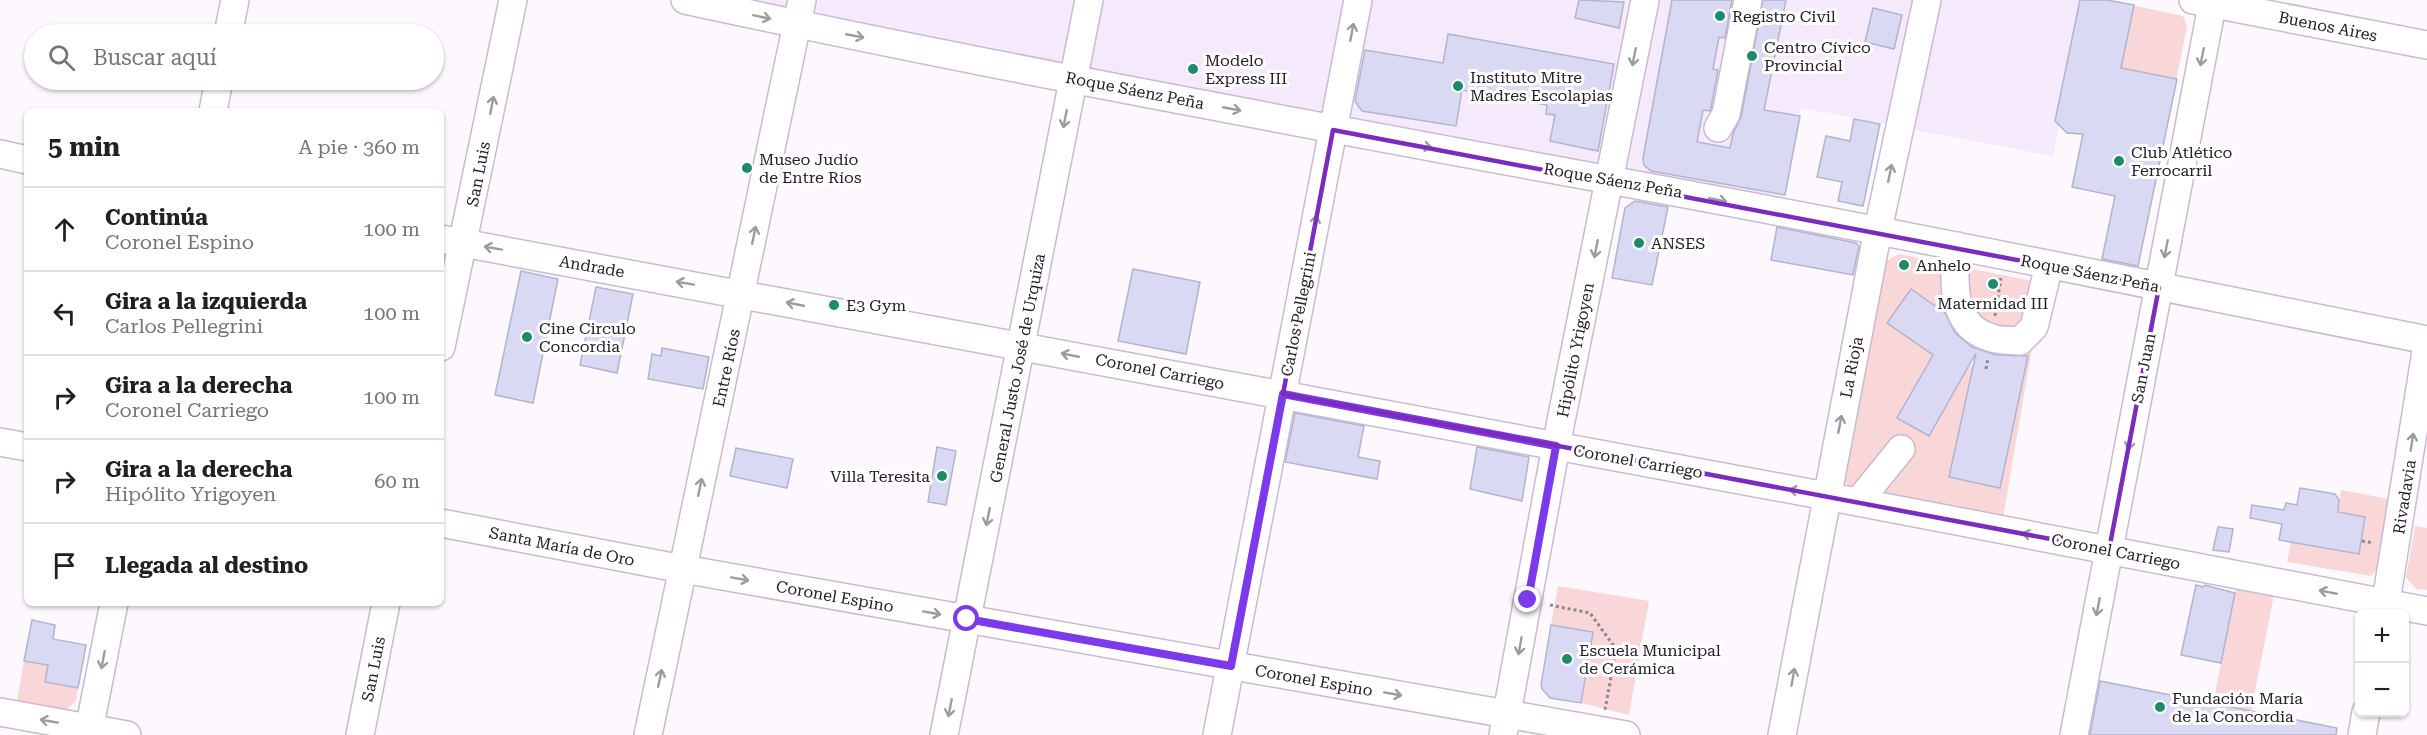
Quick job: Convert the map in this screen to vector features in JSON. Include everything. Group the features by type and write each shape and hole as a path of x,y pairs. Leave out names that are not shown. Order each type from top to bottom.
{"street":[{"path":"230,24 235,0"},
{"name":"San Luis","path":"444,318 452,241 513,0"},
{"name":"Roque Sáenz Peña","path":"685,0 800,12 1074,78 1333,130 1878,230 2427,340"},
{"name":"General Justo José de Urquiza","path":"945,735 1089,0"},
{"name":"Carlos Pellegrini","path":"1217,735 1358,0"},
{"name":"Hipólito Yrigoyen","path":"1505,725 1556,446 1645,0"},
{"path":"1718,128 1726,114 1748,0"},
{"name":"La Rioja","path":"1782,735 1878,230 1927,0"},
{"name":"Buenos Aires","path":"2206,1 2427,45"},
{"name":"San Juan","path":"2073,735 2159,287 2206,1"},
{"name":"Entre Ríos","path":"648,735 800,12"},
{"path":"214,108 217,90"},
{"path":"0,154 24,158"},
{"name":"Andrade","path":"452,241 742,294"},
{"path":"1957,246 1953,279 1957,304 1971,329 1992,338 2020,340 2034,327 2049,265"},
{"name":"Coronel Carriego","path":"742,294 1858,502 2109,550 2385,608 2427,611"},
{"name":"Rivadavia","path":"2385,608 2427,345"},
{"path":"0,442 24,446"},
{"path":"1858,502 1901,449"},
{"name":"Santa María de Oro","path":"444,524 683,569"},
{"name":"Coronel Espino","path":"683,569 1231,666 1505,725 1613,733"},
{"path":"88,732 113,606"},
{"name":"San Luis","path":"360,735 385,606"},
{"path":"0,712 88,732 127,735"},
{"path":"2362,735 2365,717"}],"path":[{"path":"1986,369 2004,256"},
{"path":"1528,600 1590,613 1616,649 1613,733"}],"highlighted area":[{"path":"1333,130 2159,287 2109,550 1283,394"}],"shaded area":[{"path":"732,0 2083,0 2053,156 1801,108 1783,199"},
{"name":"Club Atlético Ferrocarril","path":"2080,0 2107,0 2183,16 2187,27 2137,273 2100,265 2115,196 2072,187 2083,135 2067,133 2055,121"},
{"path":"1899,254 2043,283 2003,518 1850,488 1842,477 1884,262","holes":["1911,290 1996,350 2028,356 1949,477 1973,367 1971,365 1963,376 1888,323","1930,359 1962,377 1929,436 1897,418"]},
{"path":"2341,490 2389,499 2377,569 2371,576 2287,562 2291,542 2359,553 2365,517 2333,511 2338,507"},
{"path":"2415,526 2427,528 2427,590 2416,589 2406,577"},
{"path":"1558,586 1649,601 1629,715 1581,703 1593,632 1551,625"},
{"path":"2236,587 2274,595 2251,711 2213,704"},
{"path":"24,661 48,665 45,682 78,688 76,701 66,710 17,701"}],"building":[{"path":"1579,0 1624,2 1619,28 1575,18"},
{"path":"1672,0 1732,0 1725,38 1719,37 1713,69 1718,70 1711,108 1710,111 1703,110 1697,142 1730,148 1733,134 1741,117 1763,0 1786,0 1764,110 1800,116 1785,195 1651,171 1644,165 1643,158"},
{"name":"Club Atlético Ferrocarril","path":"2080,0 2107,0 2134,5 2121,68 2177,79 2138,266 2102,259 2115,196 2072,187 2083,134 2067,133 2055,121"},
{"path":"1873,8 1902,15 1894,49 1865,42"},
{"name":"Instituto Mitre Madres Escolapias","path":"1448,34 1614,64 1598,151 1550,141 1555,115 1546,114 1547,105 1462,90 1456,126 1362,111 1355,101 1365,50 1443,63"},
{"path":"1854,119 1880,124 1863,206 1838,201 1842,182 1817,177 1826,136 1850,141"},
{"name":"ANSES","path":"1635,201 1668,207 1652,285 1612,278 1625,208"},
{"path":"1777,227 1856,243 1859,246 1853,275 1771,260"},
{"path":"1133,269 1200,282 1186,354 1118,341"},
{"name":"Cine Circulo Concordia","path":"521,271 558,279 533,403 495,395"},
{"path":"596,287 633,294 617,373 580,365"},
{"path":"1911,289 1945,313 1955,333 1972,347 1996,355 2028,356 2000,488 1949,477 1976,353 1929,436 1897,418 1933,355 1887,323"},
{"path":"662,348 709,357 703,389 648,379 652,354 661,356"},
{"path":"1295,413 1364,426 1358,457 1380,461 1377,479 1285,462"},
{"name":"Villa Teresita","path":"937,447 956,451 946,505 928,502"},
{"path":"1477,447 1529,457 1522,501 1470,489"},
{"path":"736,448 793,459 787,488 730,476"},
{"path":"2300,488 2335,494 2339,500 2338,512 2365,517 2359,554 2279,540 2282,524 2250,518 2252,505 2284,510 2286,503 2297,505"},
{"path":"2218,527 2233,529 2229,552 2213,550"},
{"path":"2196,585 2203,587 2205,585 2235,593 2221,663 2181,655"},
{"path":"32,620 55,625 53,639 86,645 78,688 45,682 48,665 24,661"},
{"name":"Escuela Municipal de Cerámica","path":"1551,625 1593,632 1581,703 1550,698 1542,689"},
{"name":"Fundación María de la Concordia","path":"2100,681 2337,728 2336,735 2090,735"}],"place":[{"name":"Registro Civil","path":"1720,16"},
{"name":"Centro Cívico Provincial","path":"1752,56"},
{"name":"Modelo Express III","path":"1193,69"},
{"name":"Instituto Mitre Madres Escolapias","path":"1458,86"},
{"name":"Club Atlético Ferrocarril","path":"2119,161"},
{"name":"Museo Judío de Entre Ríos","path":"747,168"},
{"name":"ANSES","path":"1639,243"},
{"name":"Anhelo","path":"1904,265"},
{"name":"Maternidad III","path":"1993,284"},
{"name":"E3 Gym","path":"834,305"},
{"name":"Cine Circulo Concordia","path":"527,337"},
{"name":"Villa Teresita","path":"942,476"},
{"name":"Escuela Municipal de Cerámica","path":"1567,659"},
{"name":"Fundación María de la Concordia","path":"2160,707"}],"route":[{"path":"967,619 1231,666 1283,394 1556,446 1528,600"}]}
